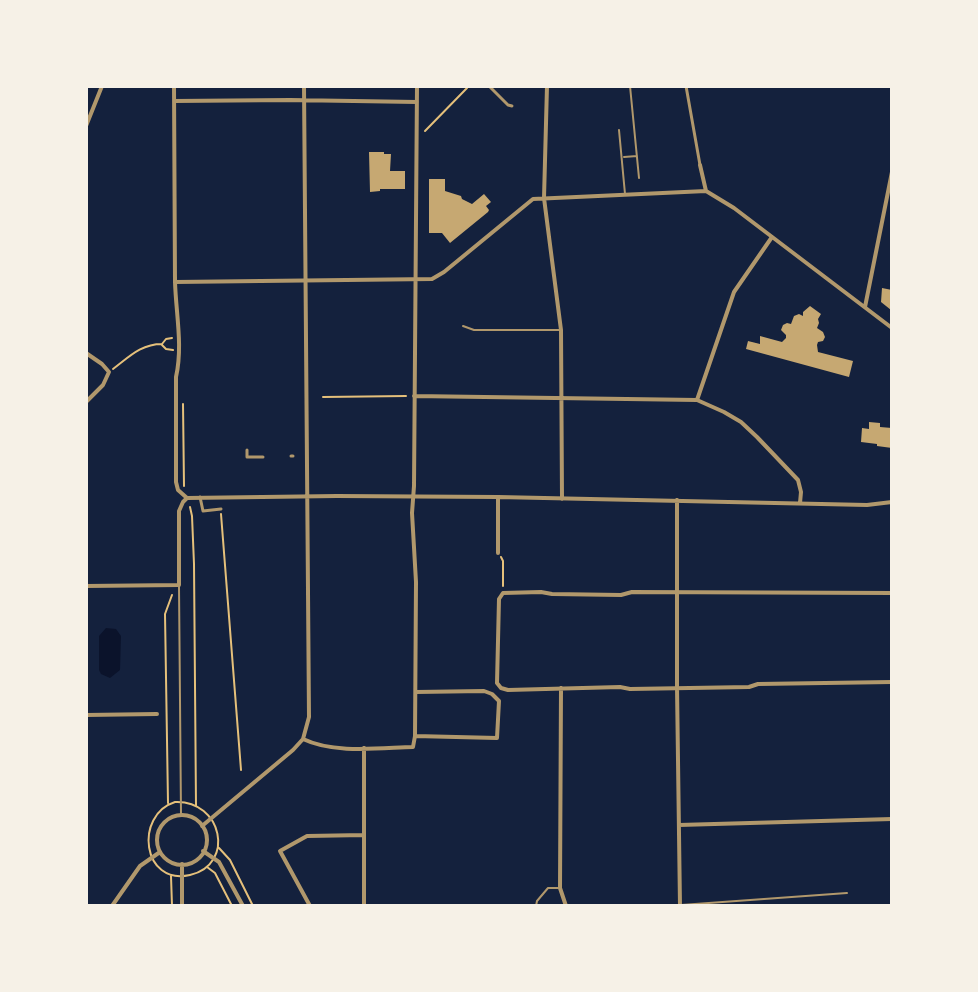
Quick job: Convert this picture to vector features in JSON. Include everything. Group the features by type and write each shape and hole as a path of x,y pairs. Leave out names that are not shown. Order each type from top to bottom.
{"street":[{"path":"86,126 102,86"},
{"path":"174,86 175,282 179,338 176,485 187,498 498,497 867,505 892,502"},
{"path":"202,826 293,750 303,739 309,717 304,86"},
{"path":"303,739 320,746 413,747 415,736 416,582 412,513 417,86"},
{"path":"489,86 512,106"},
{"path":"547,86 544,198 561,330 562,499"},
{"path":"686,86 706,191"},
{"path":"174,101 417,102"},
{"path":"865,308 892,172"},
{"path":"175,282 432,279 533,199 706,191 892,328"},
{"path":"697,400 734,292 772,237"},
{"path":"86,353 109,372 103,385 86,402"},
{"path":"414,396 697,400 741,422 757,437 798,480 800,503"},
{"path":"247,450 247,457 263,457"},
{"path":"200,497 203,511 221,509"},
{"path":"498,497 498,553"},
{"path":"86,586 179,585 178,515 187,498"},
{"path":"677,500 680,906"},
{"path":"892,593 503,593 499,599 497,683 508,690 892,682"},
{"path":"561,688 560,888 566,906"},
{"path":"415,736 497,738 499,701 484,691 416,692"},
{"path":"86,715 157,714"},
{"path":"364,748 364,906"},
{"path":"181,815 193,817 202,826 206,838 203,851 195,861 182,864 171,862 160,852 157,839 161,825 170,818 181,815"},
{"path":"679,825 892,819"},
{"path":"310,906 280,851 307,836 364,835"},
{"path":"203,851 219,862 243,906"},
{"path":"112,906 140,866 160,852"},
{"path":"182,864 182,906"}],"lane":[{"path":"630,86 639,178"},
{"path":"619,130 625,195"},
{"path":"622,157 637,156"},
{"path":"463,326 474,330 561,330"},
{"path":"179,585 181,815"},
{"path":"536,906 548,888 560,888"},
{"path":"680,906 847,893"}],"path":[{"path":"418,138 466,87"},
{"path":"162,344 166,339 179,338"},
{"path":"109,372 149,344 162,344 168,350 179,349"},
{"path":"176,390 184,405 184,488 192,516 196,806"},
{"path":"323,397 406,396"},
{"path":"221,509 241,770"},
{"path":"498,553 503,561 503,593"},
{"path":"172,906 171,875 156,865 148,842 157,814 168,805 165,614 179,585"},
{"path":"218,848 230,860 253,906"},
{"path":"189,875 206,867 215,873 232,906"}],"water":[{"path":"106,628 116,629 121,636 120,670 110,678 99,670 99,636"}],"building":[{"path":"369,152 391,154 390,171 405,171 405,189 370,192"},
{"path":"429,179 445,179 445,191 461,196 472,204 484,194 491,202 486,206 488,212 450,243 442,233 429,233"},
{"path":"882,288 892,290 891,310 881,302"},
{"path":"810,306 821,314 817,328 825,337 818,342 818,352 853,361 849,377 746,349 748,341 760,344 760,336 782,342 786,338 781,330 783,325 791,324 794,316 803,316"},
{"path":"869,422 892,428 892,448 861,442 862,428 869,429"}]}
